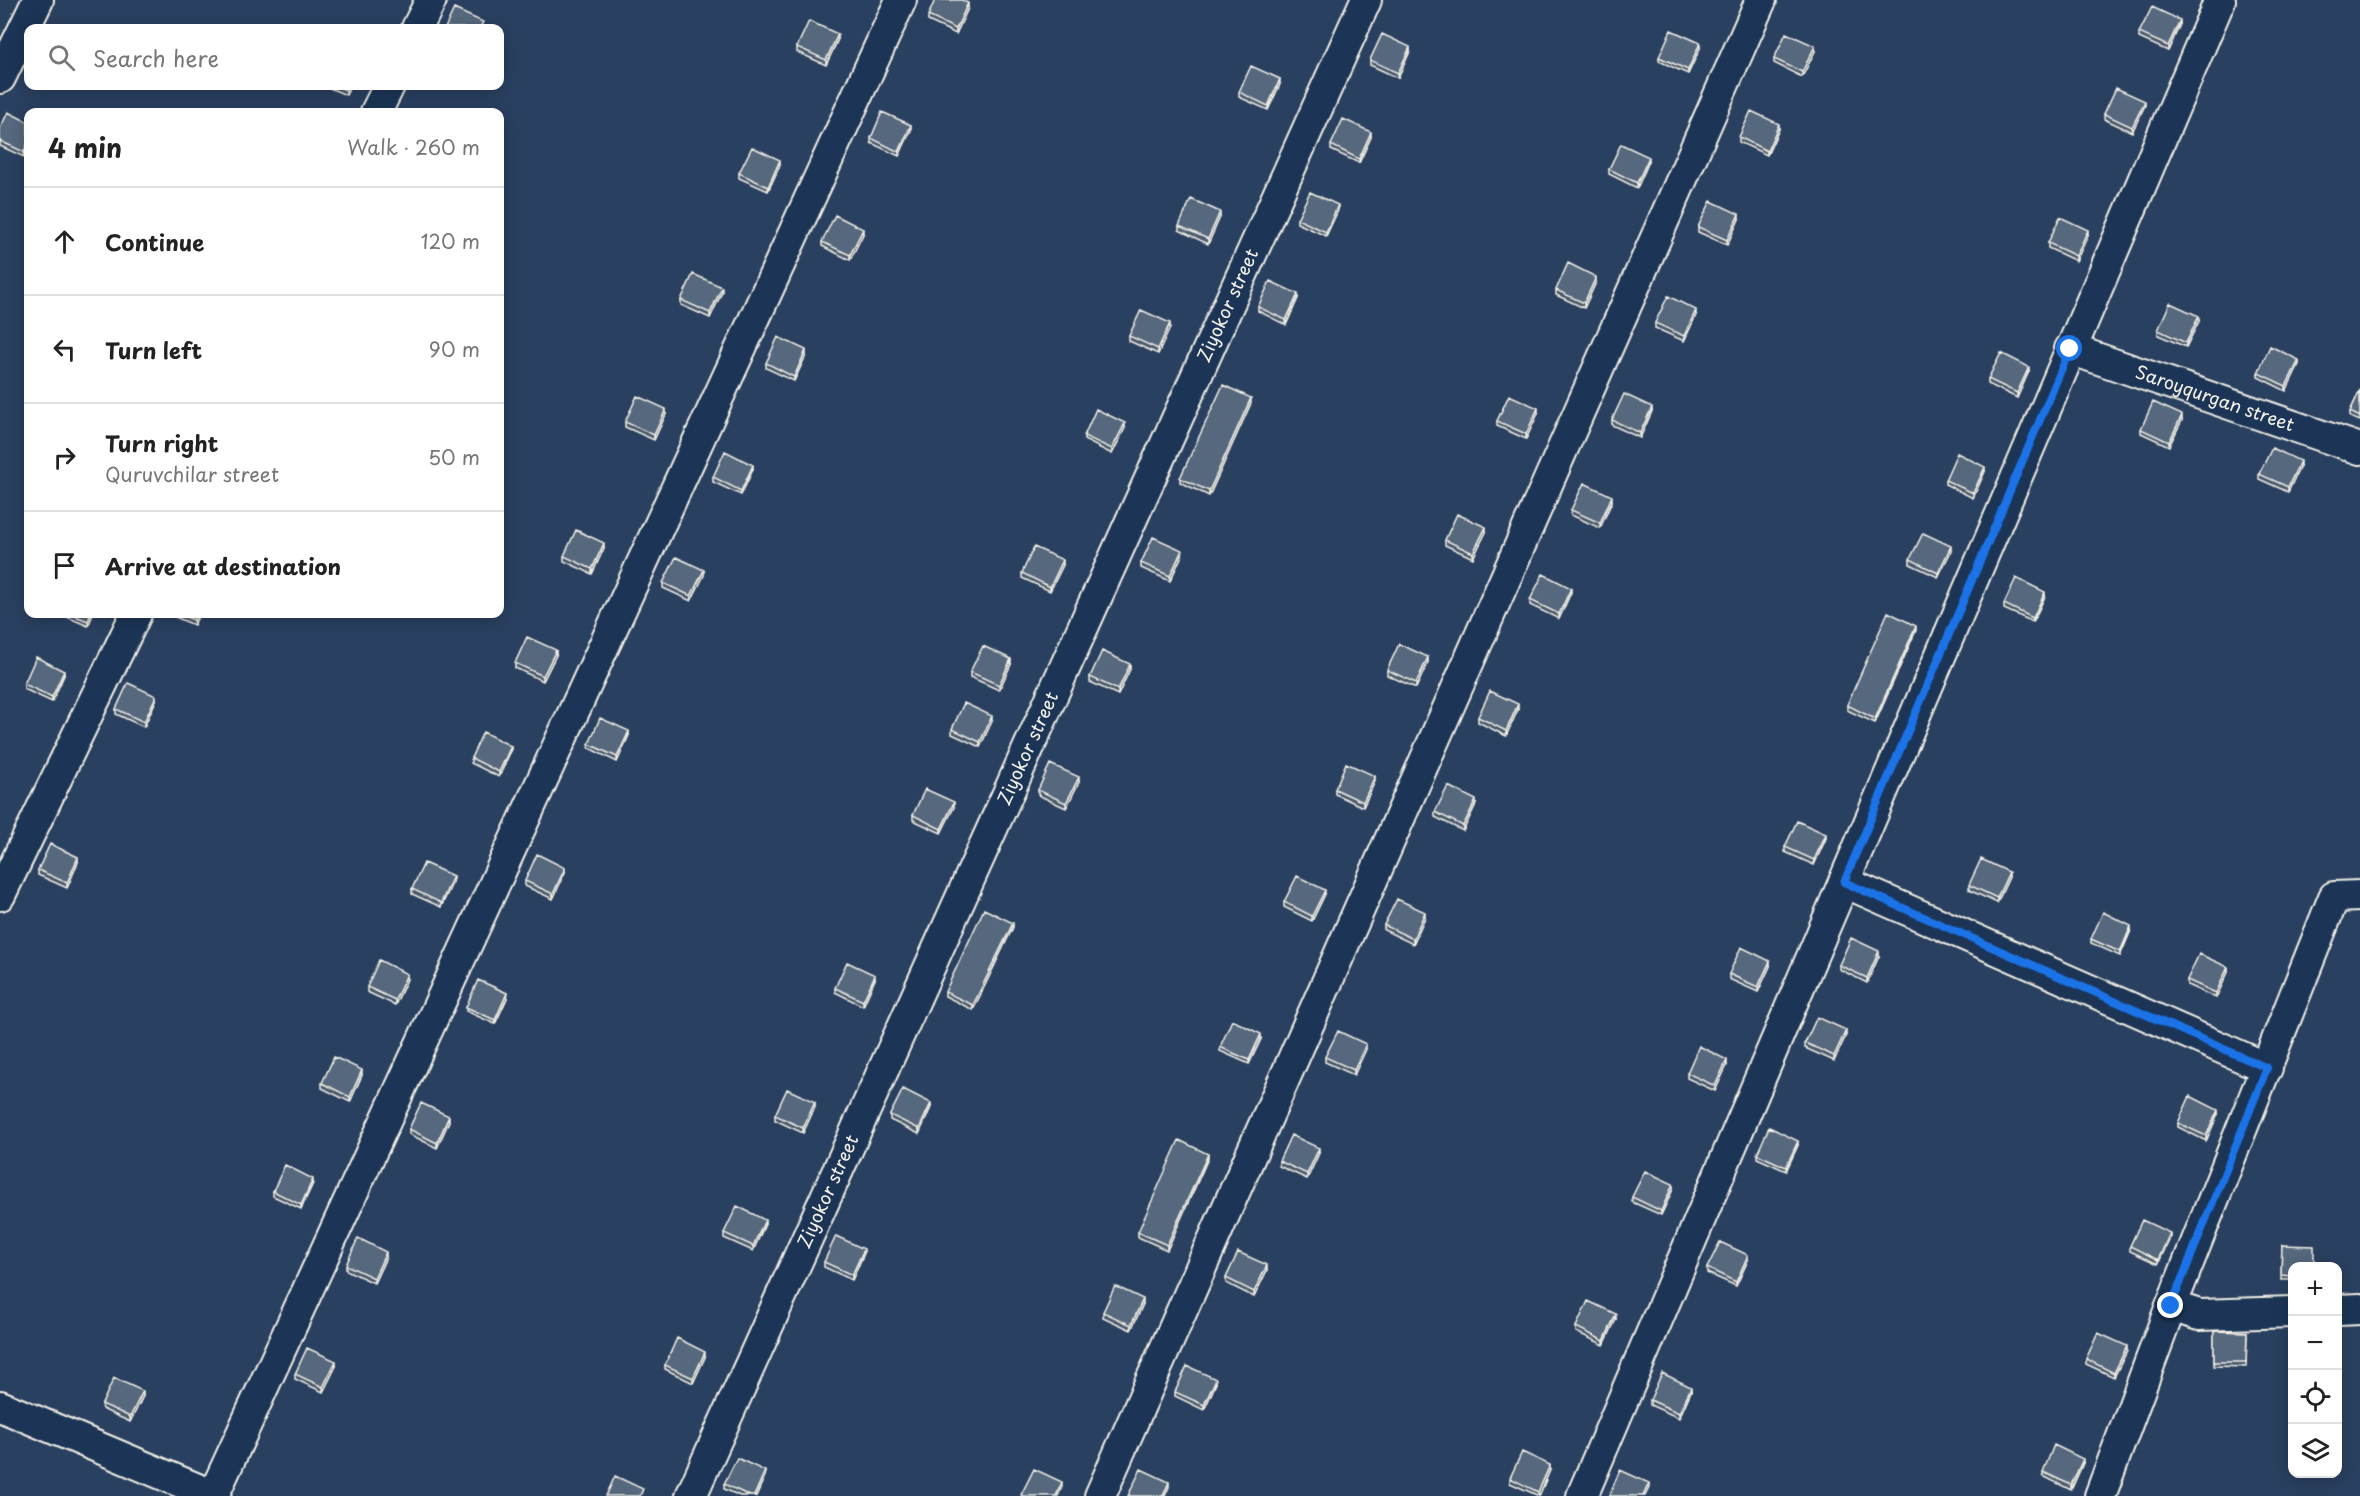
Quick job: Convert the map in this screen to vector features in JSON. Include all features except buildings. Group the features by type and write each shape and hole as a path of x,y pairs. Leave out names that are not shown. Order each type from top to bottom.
{"street":[{"path":"26,24 38,0"},
{"path":"419,24 431,0"},
{"path":"0,1406 213,1496 901,0"},
{"name":"Ziyokor street","path":"692,1496 1366,0"},
{"path":"1100,1496 1761,0"},
{"path":"1582,1496 2220,0"},
{"path":"0,78 24,29"},
{"path":"378,108 387,90"},
{"name":"Saroyqurgan street","path":"2070,349 2360,449"},
{"path":"0,895 133,618"},
{"path":"1844,882 2267,1068"},
{"path":"2100,1496 2171,1306 2334,897 2360,896"},
{"path":"2171,1306 2199,1315 2288,1312"},
{"path":"2342,1310 2360,1309"}],"route":[{"path":"2070,349 1844,882 2267,1068 2171,1306"}]}
